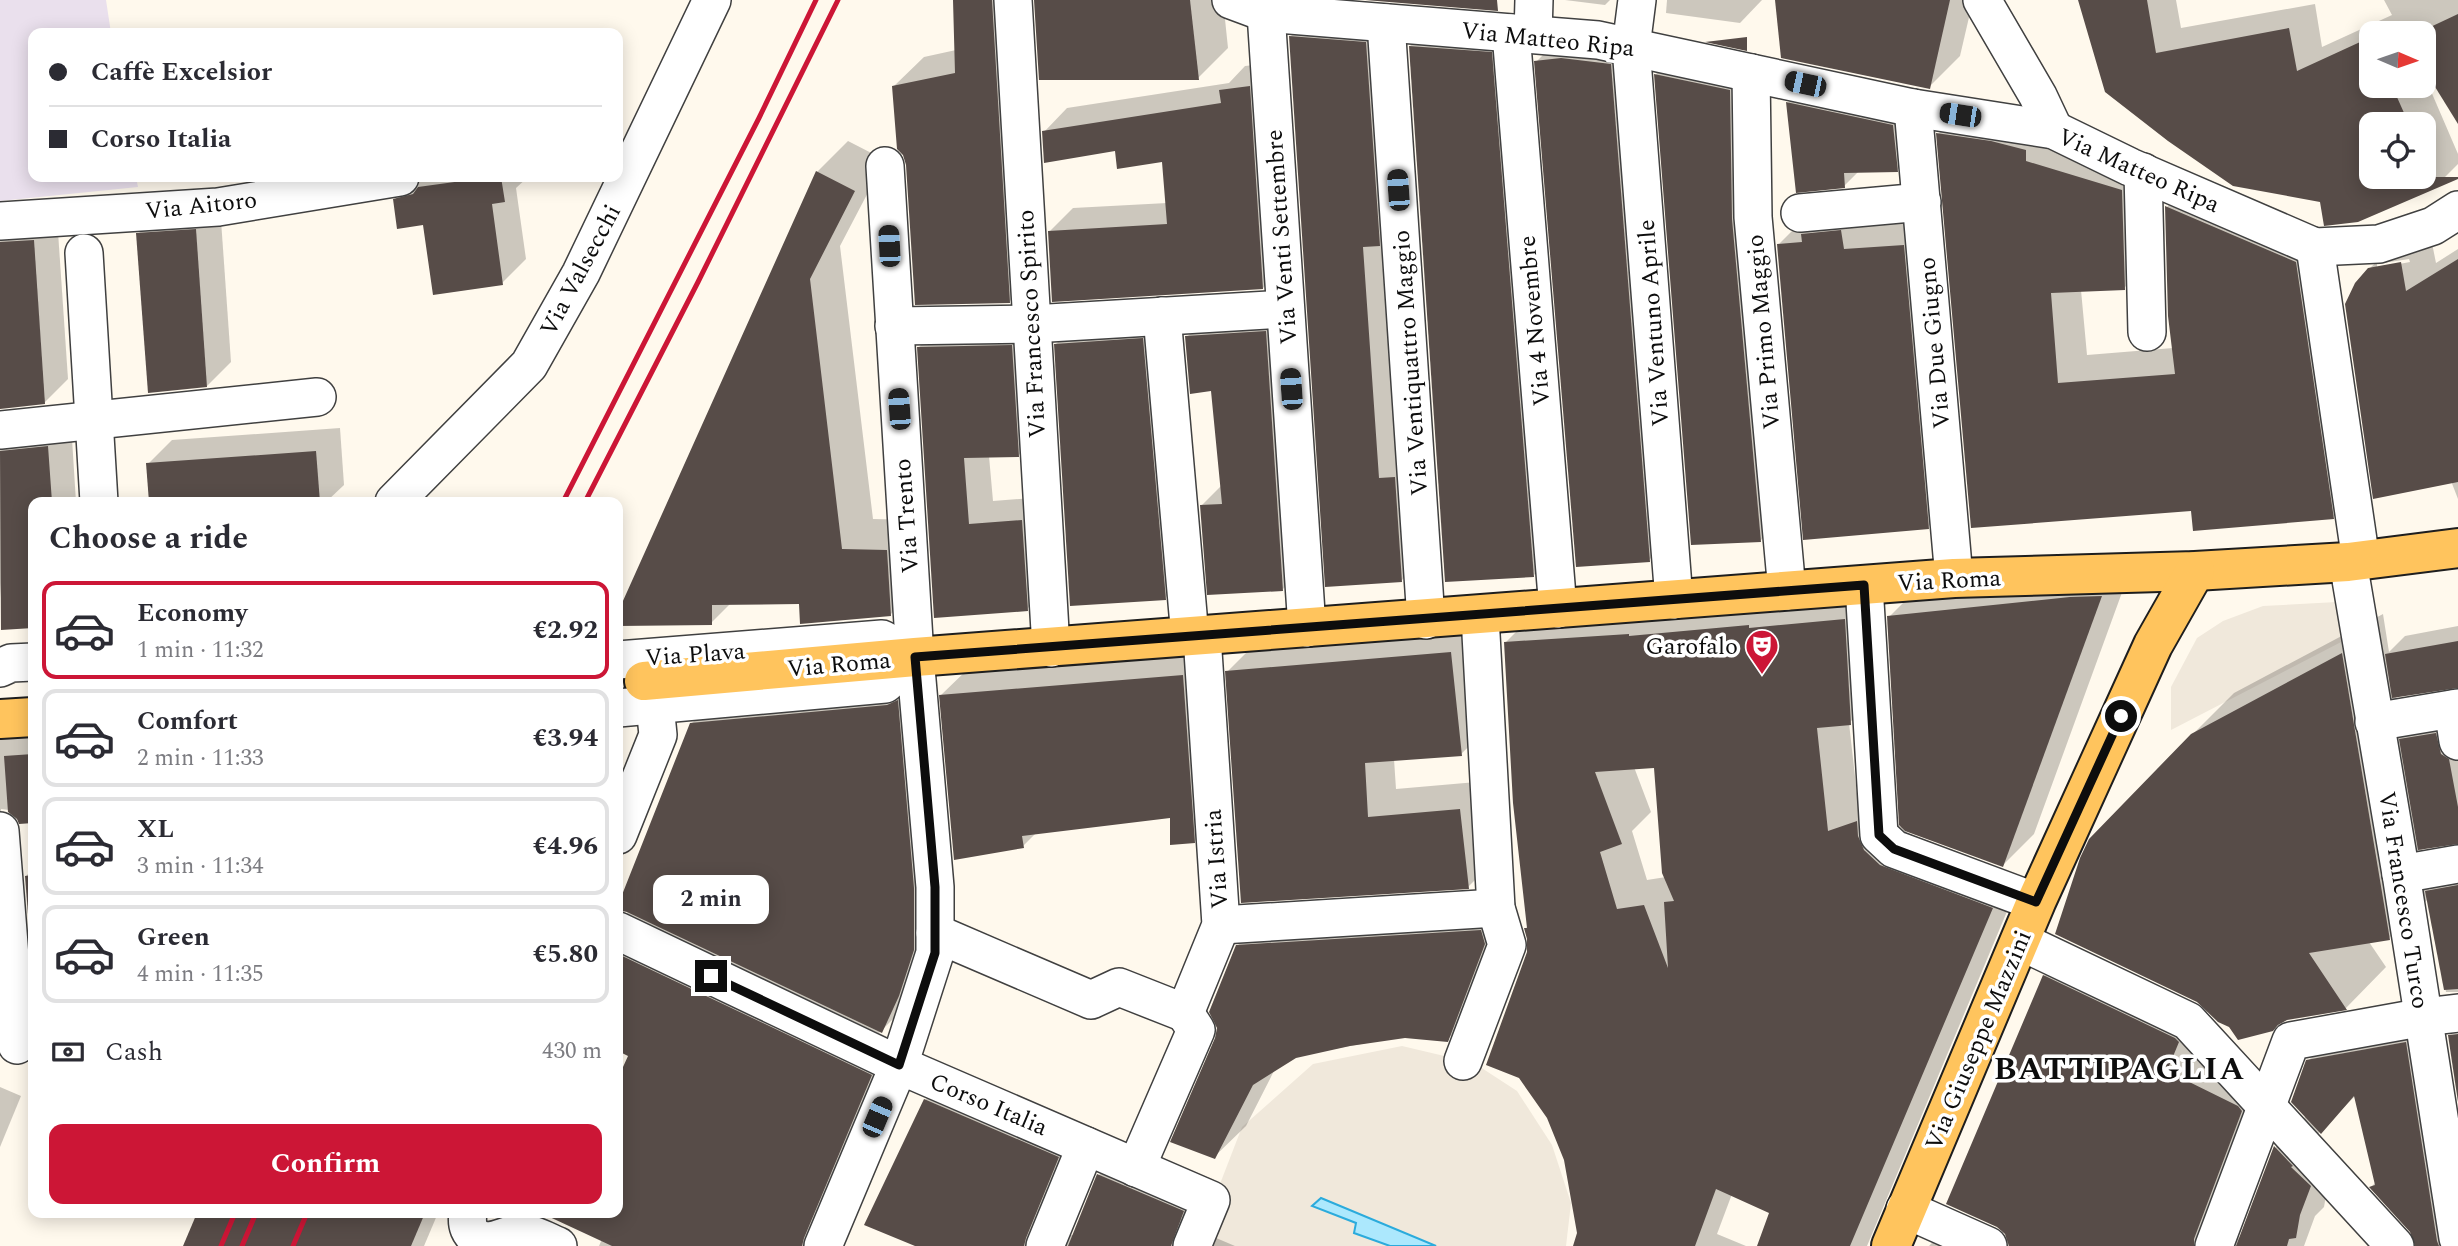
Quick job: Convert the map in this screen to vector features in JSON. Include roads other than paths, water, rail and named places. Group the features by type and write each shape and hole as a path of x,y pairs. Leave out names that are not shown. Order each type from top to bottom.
{"main road":[{"name":"Via Roma","path":"639,682 915,657 1954,578 2195,570 2354,561 2458,548"},
{"name":"Via Giuseppe Mazzini","path":"1891,1246 2036,902 2153,645 2195,570"},
{"path":"0,719 28,717"}],"street":[{"name":"Via Valsecchi","path":"623,164 633,138 712,0"},
{"name":"Via Francesco Spirito","path":"1013,0 1051,648"},
{"name":"Via Matteo Ripa","path":"1231,0 1266,13 1386,23 1526,22 1913,108 2054,130 2315,247"},
{"name":"Via Ventuno Aprile","path":"1637,0 1631,47 1674,600"},
{"path":"1982,0 2038,96 2054,130"},
{"name":"Via Venti Settembre","path":"1266,13 1307,628"},
{"name":"Via 4 Novembre","path":"1526,22 1558,609"},
{"name":"Via Ventiquattro Maggio","path":"1386,23 1426,620"},
{"name":"Via Primo Maggio","path":"1751,73 1753,217 1787,591"},
{"name":"Via Due Giugno","path":"1913,108 1954,578"},
{"name":"Via Trento","path":"885,166 915,657"},
{"path":"2143,172 2147,332"},
{"name":"Via Aitoro","path":"0,221 218,207 370,182"},
{"name":"Via Valsecchi","path":"399,497 529,365 581,273 616,182"},
{"path":"1800,213 1922,202"},
{"path":"2354,561 2315,247 2379,244 2433,226 2458,210"},
{"path":"84,253 99,497"},
{"path":"894,326 1032,324 1285,309"},
{"name":"Via Istria","path":"1162,316 1196,637 1221,925 1185,1013"},
{"path":"0,430 317,397"},
{"name":"Via Francesco Turco","path":"2354,561 2352,638 2374,722 2401,874 2441,1015 2458,1238"},
{"path":"1864,585 1879,835 1894,849 2036,902"},
{"path":"1463,1061 1507,945 1496,908 1480,616"},
{"path":"823,1246 899,1065 935,953 935,887 915,657"},
{"path":"0,668 11,663 28,662"},
{"name":"Via Plava","path":"623,702 639,682"},
{"name":"Via Plava","path":"623,822 658,735 639,682"},
{"path":"2374,722 2456,719"},
{"path":"0,831 17,1045"},
{"path":"2401,874 2458,864"},
{"path":"1221,925 1496,908"},
{"name":"Corso Italia","path":"623,933 899,1065 1211,1200 1192,1246"},
{"path":"935,933 1091,1000 1118,987 1185,1013 1196,1030 1136,1168"},
{"path":"2020,941 2188,1021 2395,1246"},
{"path":"2214,1246 2291,1041 2441,1015"},
{"path":"1045,1246 1086,1146"},
{"path":"1905,1209 1988,1246"},
{"path":"475,1233 495,1241 520,1223 534,1236 558,1246"}],"water":[{"path":"1321,1198 1436,1246 1390,1246 1354,1233 1356,1223 1312,1206"}],"tunnel":[{"path":"623,683 644,681"}],"railway":[{"path":"566,497 759,118 816,0"},
{"path":"588,497 838,0"},
{"path":"221,1246 233,1218"},
{"path":"242,1246 254,1218"},
{"path":"293,1246 305,1218"}],"place":[{"name":"Garofalo","path":"1762,676"}],"district":[{"name":"BATTIPAGLIA","path":"2120,1068"}]}
